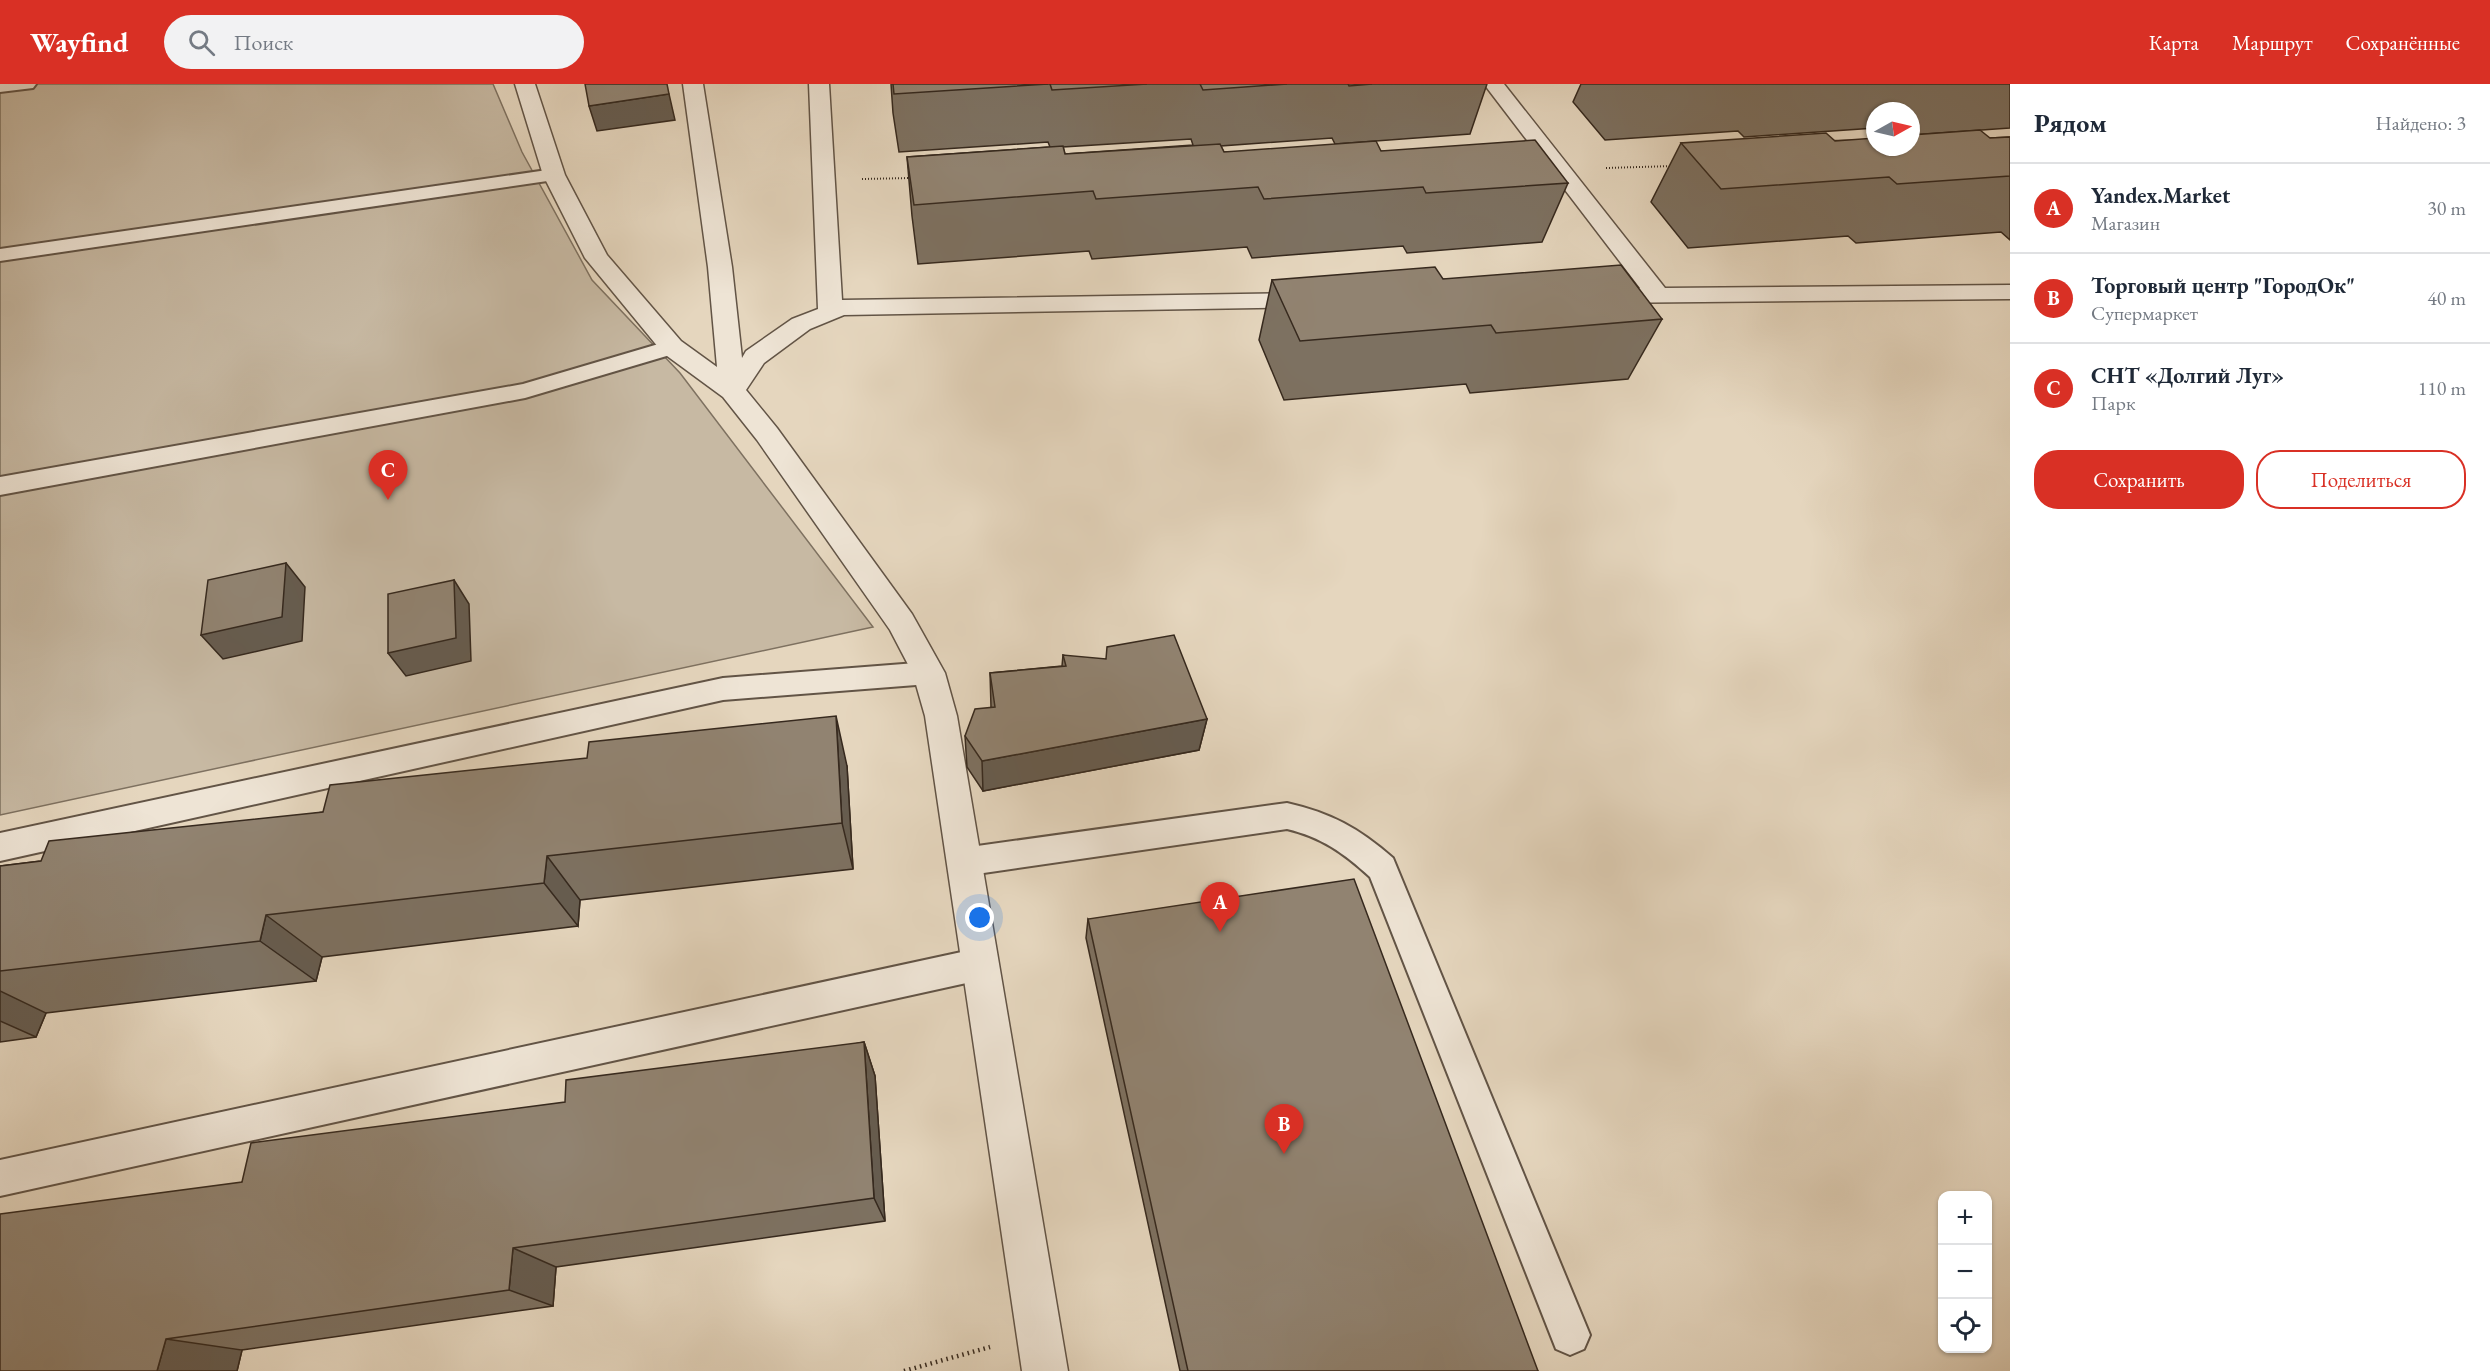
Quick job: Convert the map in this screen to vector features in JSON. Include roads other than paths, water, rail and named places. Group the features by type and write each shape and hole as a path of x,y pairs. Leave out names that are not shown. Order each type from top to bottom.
{"street":[{"path":"525,84 554,175 597,258 672,347 732,391 767,434 901,622 929,673 941,717 1045,1371"},
{"path":"693,84 720,267 732,391"},
{"path":"819,84 830,312"},
{"path":"1494,84 1658,295"},
{"path":"1575,296 2010,292"},
{"path":"732,391 754,357 801,324 841,308 1338,300"}],"lane":[{"path":"0,87 27,84"},
{"path":"0,255 554,175"},
{"path":"0,486 525,391 672,347"},
{"path":"0,848 723,689 929,673"},
{"path":"963,862 1287,816 1319,823 1353,841 1382,868 1570,1335"},
{"path":"0,1178 980,964"}],"place":[{"name":"СНТ «Долгий Луг»","path":"388,500"},
{"name":"Yandex.Market","path":"1220,932"},
{"name":"Торговый центр \"ГородОк\"","path":"1284,1154"}]}
